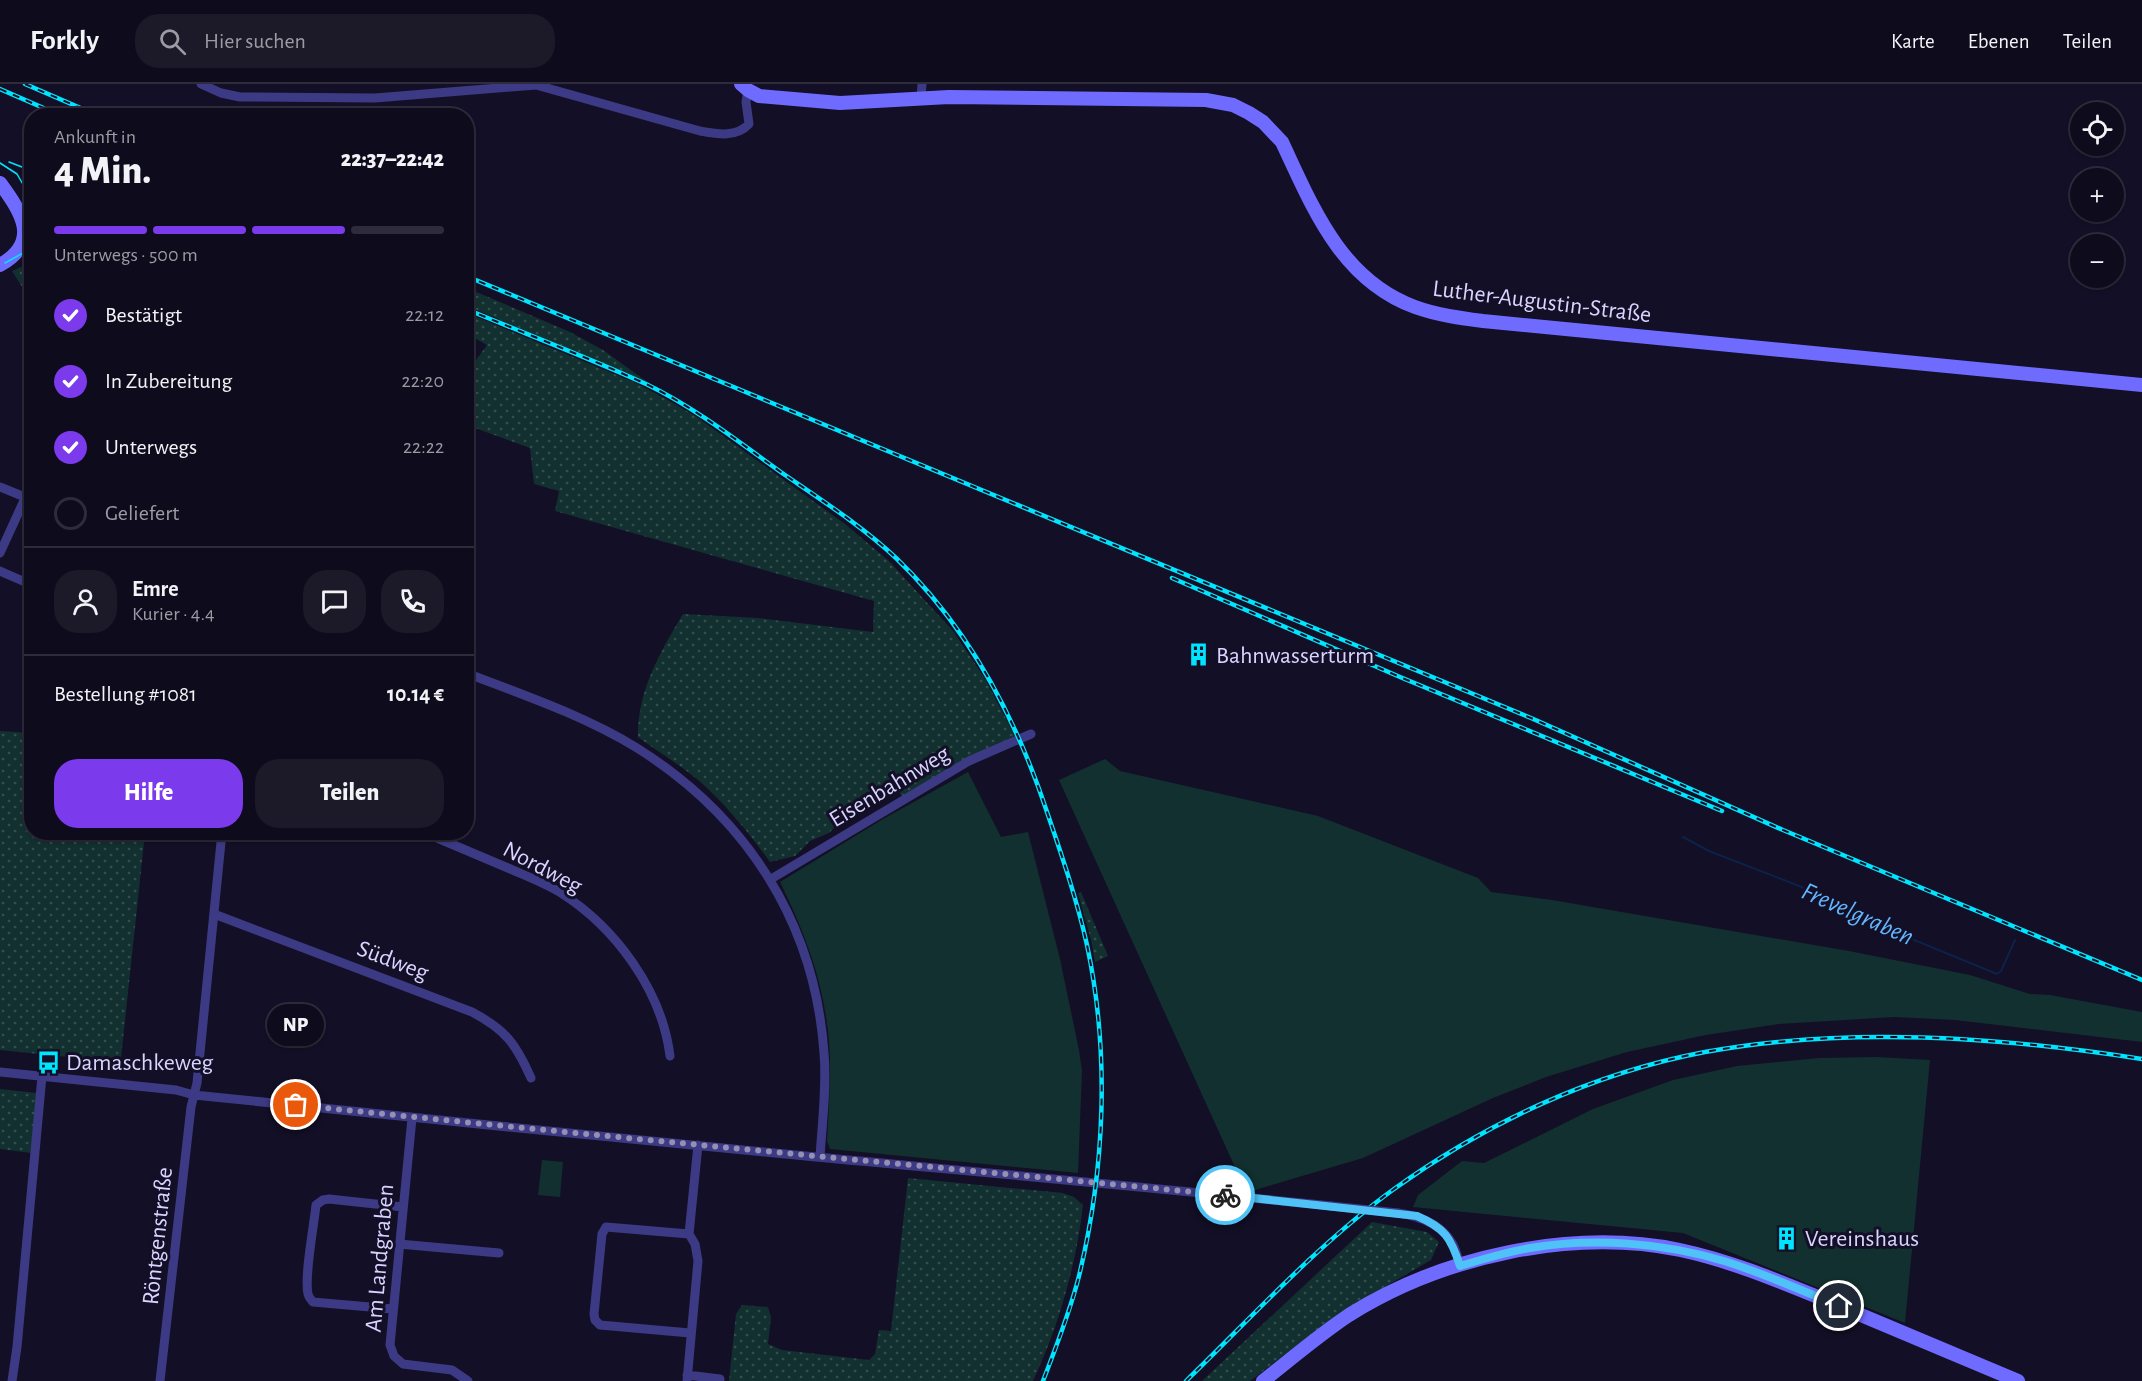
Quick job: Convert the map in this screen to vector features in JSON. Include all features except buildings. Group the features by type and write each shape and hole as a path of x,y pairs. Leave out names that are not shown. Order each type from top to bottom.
{"street":[{"path":"201,84 221,93 240,97 364,98 536,85 700,131 719,134 733,134 744,130 749,124 744,87"},
{"name":"Luther-Augustin-Straße","path":"744,87 767,97 831,103 885,102 921,91 980,96 1206,100 1233,105 1263,122 1282,142 1315,213 1334,244 1353,267 1388,294 1436,313 1483,321 2142,385"},
{"path":"0,183 24,227"},
{"path":"2,264 24,250"},
{"path":"0,487 24,497"},
{"path":"0,553 24,507"},
{"path":"0,571 24,582"},
{"path":"474,676 601,728 672,772 703,797 771,879 795,924 806,956 820,1015 825,1079 820,1157"},
{"name":"Eisenbahnweg","path":"771,879 969,761 1031,734"},
{"path":"194,1095 221,840"},
{"name":"Nordweg","path":"441,840 562,893 593,918 620,945 656,1003 670,1056"},
{"name":"Südweg","path":"213,914 482,1017 500,1029 513,1043 531,1078"},
{"path":"0,1072 176,1089 194,1095 412,1118 1096,1181 1398,1213 1417,1216 1440,1229 1452,1242 1460,1266"},
{"path":"12,1381 42,1076"},
{"name":"Röntgenstraße","path":"160,1381 194,1095"},
{"name":"Am Landgraben","path":"412,1118 391,1351 398,1360 411,1366 452,1370 468,1381"},
{"path":"698,1145 689,1234 695,1244 698,1262 687,1378 720,1379"},
{"path":"393,1309 313,1302 307,1292 309,1270 316,1205 319,1202 328,1199 403,1207"},
{"path":"689,1234 606,1227 602,1234 594,1314 595,1320 600,1325 690,1334"},
{"path":"1263,1381 1351,1314 1404,1288 1460,1266 1516,1250 1563,1244 1625,1243 1679,1250 1725,1261 1774,1279 2018,1381"},
{"path":"399,1244 499,1253"}],"green space":[{"path":"24,266 24,290 12,271"},
{"path":"474,291 570,332 603,350 646,381 474,309"},
{"path":"474,316 636,383 697,417 845,524 889,561 953,631 984,677 1015,736 968,757 902,796 889,782 883,791 849,813 829,833 810,841 795,856 770,862 726,807 701,782 638,737 641,704 646,688 666,643 683,614 758,618 873,632 874,601 555,511 559,491 534,484 530,448 474,428 474,363 487,345 474,338"},
{"path":"0,731 24,733 24,840 144,840 121,1058 117,1062 0,1050"},
{"path":"1105,759 1120,771 1318,816 1478,878 1491,892 1552,900 1849,951 1970,975 2030,994 2050,995 2142,1012 2142,1042 1955,1020 1894,1017 1779,1024 1706,1035 1627,1052 1546,1077 1493,1098 1363,1158 1255,1190 1244,1187 1059,780"},
{"path":"968,772 1001,837 1028,832 1060,959 1079,1050 1082,1071 1078,1173 830,1149 827,1141 830,1063 823,999 808,948 780,882 883,819"},
{"path":"1081,892 1108,956 1095,962 1078,893"},
{"path":"1877,1057 1930,1060 1905,1323 1683,1233 1413,1207 1418,1195 1462,1161 1484,1163 1593,1109 1673,1080 1737,1066 1819,1058"},
{"path":"0,1089 37,1093 31,1153 0,1149"},
{"path":"542,1160 563,1162 560,1197 538,1195"},
{"path":"908,1178 1063,1193 1074,1197 1083,1205 1076,1250 1065,1295 1051,1338 1033,1381 729,1381 736,1314 742,1305 768,1307 771,1317 768,1344 782,1350 869,1360 875,1354 879,1330 891,1331"},
{"path":"1372,1222 1427,1232 1439,1242 1431,1260 1338,1314 1250,1381 1202,1381"}],"waterway":[{"name":"Frevelgraben","path":"1683,837 1709,851 1807,889 1863,919 1997,974 2001,971 2015,940"}],"tram line":[{"path":"9,162 24,169"},
{"path":"0,163 17,174 24,186"},
{"path":"5,263 24,252"}],"railway":[{"path":"25,84 80,108"},
{"path":"0,89 44,108"},
{"path":"474,279 1531,718 1783,830 2142,980"},
{"path":"474,312 664,393 734,438 856,525 896,558 946,614 968,644 1005,709 1035,777 1079,911 1087,945 1099,1027 1101,1069 1099,1153 1088,1235 1075,1289 1043,1381"},
{"path":"1172,578 1400,677 1722,811"},
{"path":"1186,1381 1312,1257 1394,1189 1429,1165 1503,1122 1582,1087 1622,1073 1705,1052 1759,1044 1868,1037 1979,1040 2142,1059"}],"way so far":[{"path":"296,1105 1225,1195"}],"place":[{"name":"Bahnwasserturm","path":"1198,655"},
{"name":"Damaschkeweg","path":"48,1062"},
{"name":"NP","path":"296,1105"},
{"name":"Vereinshaus","path":"1787,1238"}],"route":[{"path":"1225,1195 1417,1216 1445,1233 1452,1242 1460,1266 1516,1250 1545,1245 1625,1243 1679,1250 1725,1261 1839,1306"}]}
